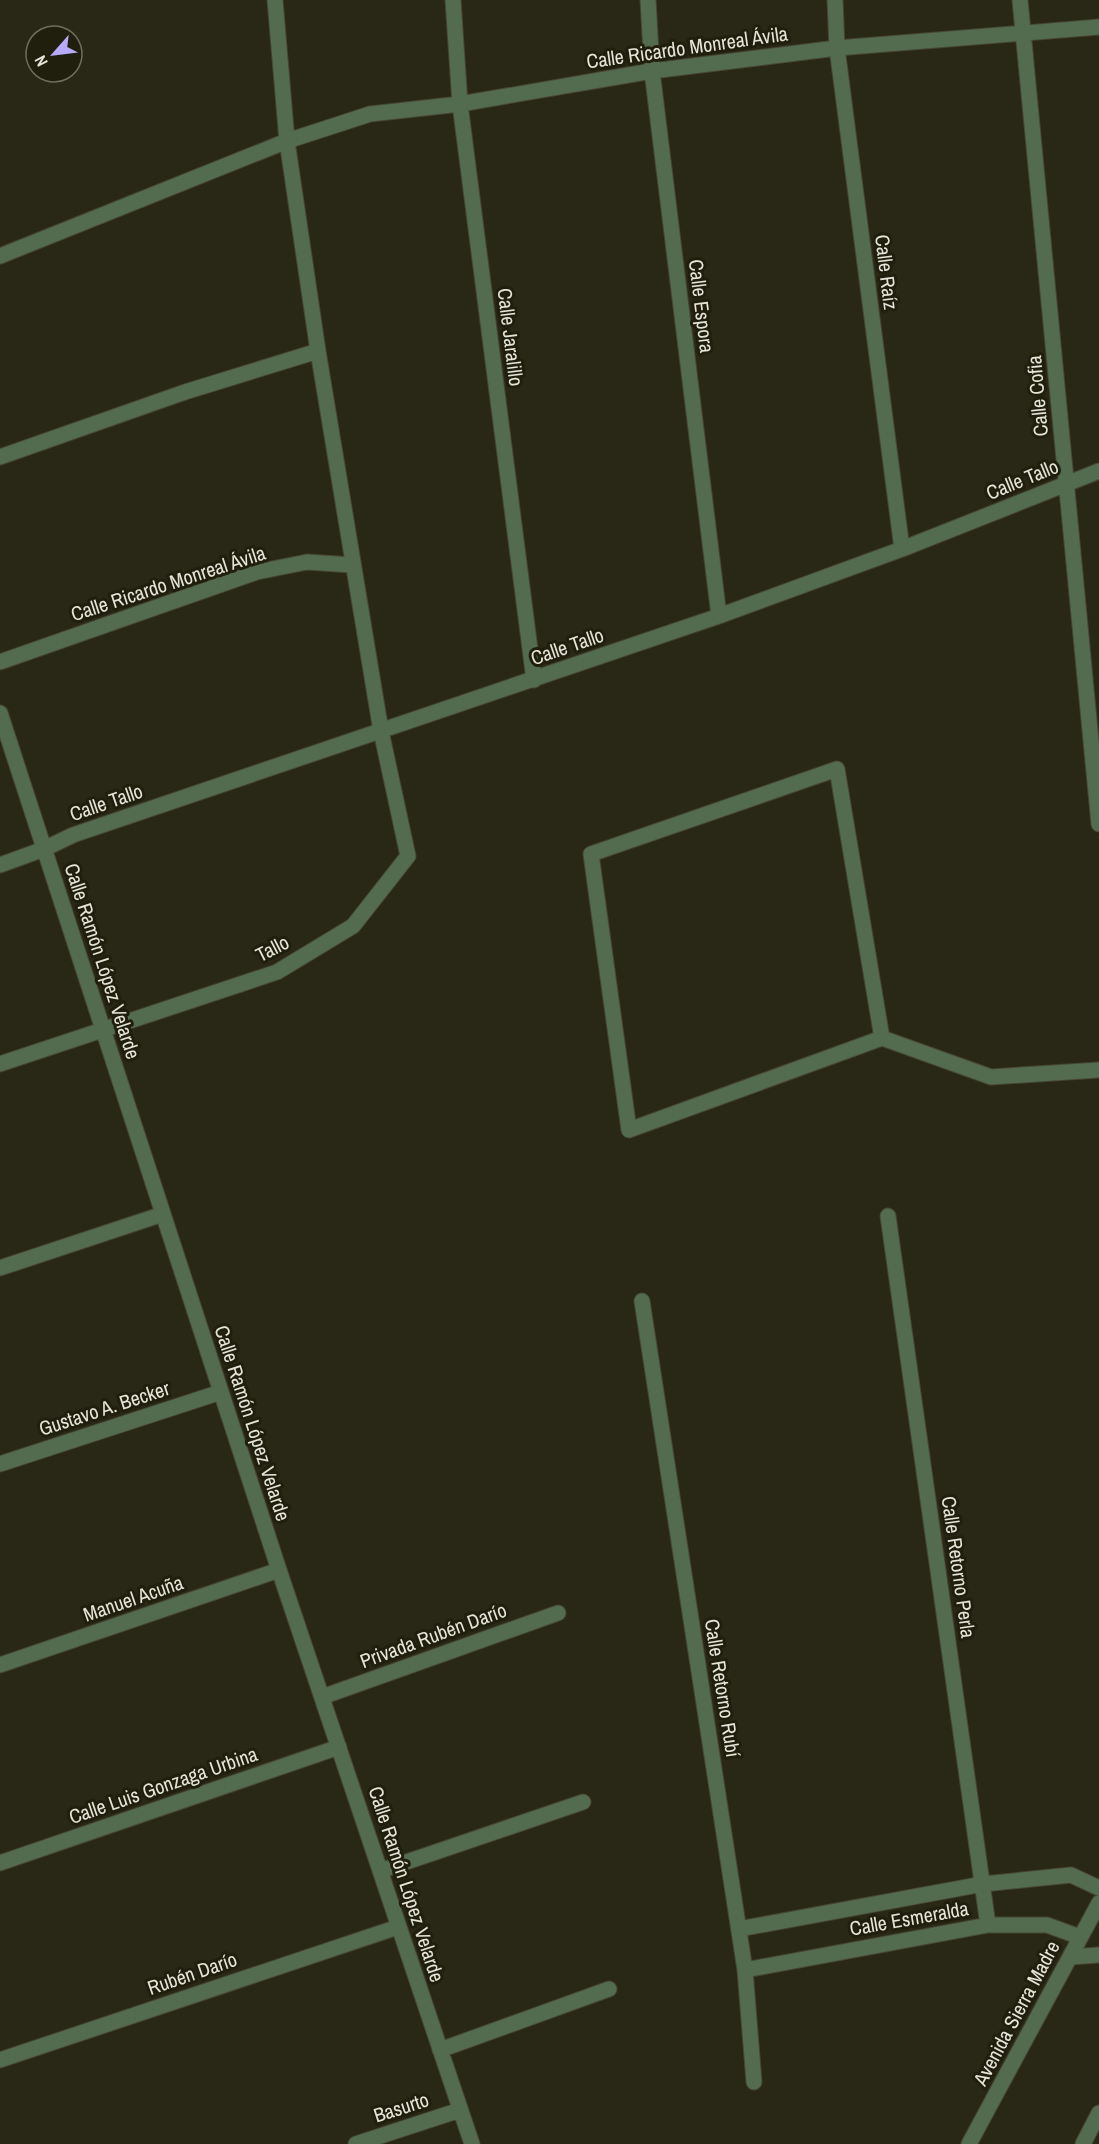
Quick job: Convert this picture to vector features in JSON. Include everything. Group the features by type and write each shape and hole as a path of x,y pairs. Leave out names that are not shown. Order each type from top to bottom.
{"street":[{"path":"275,0 287,141 352,565 381,731"},
{"name":"Calle Jaralillo","path":"453,0 460,104 534,680"},
{"name":"Calle Espora","path":"648,0 652,71 719,616"},
{"name":"Calle Raíz","path":"835,0 837,48 902,549"},
{"name":"Calle Cofia","path":"1020,0 1099,824"},
{"name":"Calle Ricardo Monreal Ávila","path":"0,256 287,141 370,114 460,104 652,71 837,48 1099,27"},
{"path":"0,457 185,392 318,351"},
{"name":"Calle Tallo","path":"44,849 73,835 719,616 902,549 1099,471"},
{"name":"Calle Ricardo Monreal Ávila","path":"0,662 257,572 307,562 352,565"},
{"name":"Calle Ramón López Velarde","path":"0,713 279,1570 472,2144"},
{"name":"Tallo","path":"0,1064 277,972 353,926 408,856 381,731"},
{"path":"882,1038 837,770 591,854 630,1130 882,1038 992,1077 1099,1070"},
{"path":"0,865 44,849"},
{"path":"0,1268 163,1214"},
{"name":"Calle Retorno Perla","path":"888,1215 988,1925"},
{"name":"Calle Retorno Rubí","path":"642,1301 745,1970 754,2082"},
{"name":"Gustavo A. Becker","path":"0,1464 221,1392"},
{"name":"Manuel Acuña","path":"0,1665 279,1570"},
{"name":"Privada Rubén Darío","path":"322,1697 558,1613"},
{"name":"Calle Luis Gonzaga Urbina","path":"0,1863 339,1747"},
{"path":"380,1871 583,1802"},
{"path":"739,1929 983,1884 1071,1875 1099,1888"},
{"name":"Avenida Sierra Madre","path":"969,2144 1099,1903"},
{"name":"Calle Esmeralda","path":"745,1970 988,1925 1047,1925 1080,1937"},
{"name":"Rubén Darío","path":"0,2060 398,1927"},
{"path":"1070,1957 1099,1954"},
{"path":"440,2050 609,1989"},
{"name":"Basurto","path":"356,2144 460,2110"},
{"path":"1083,2144 1099,2113"}]}
